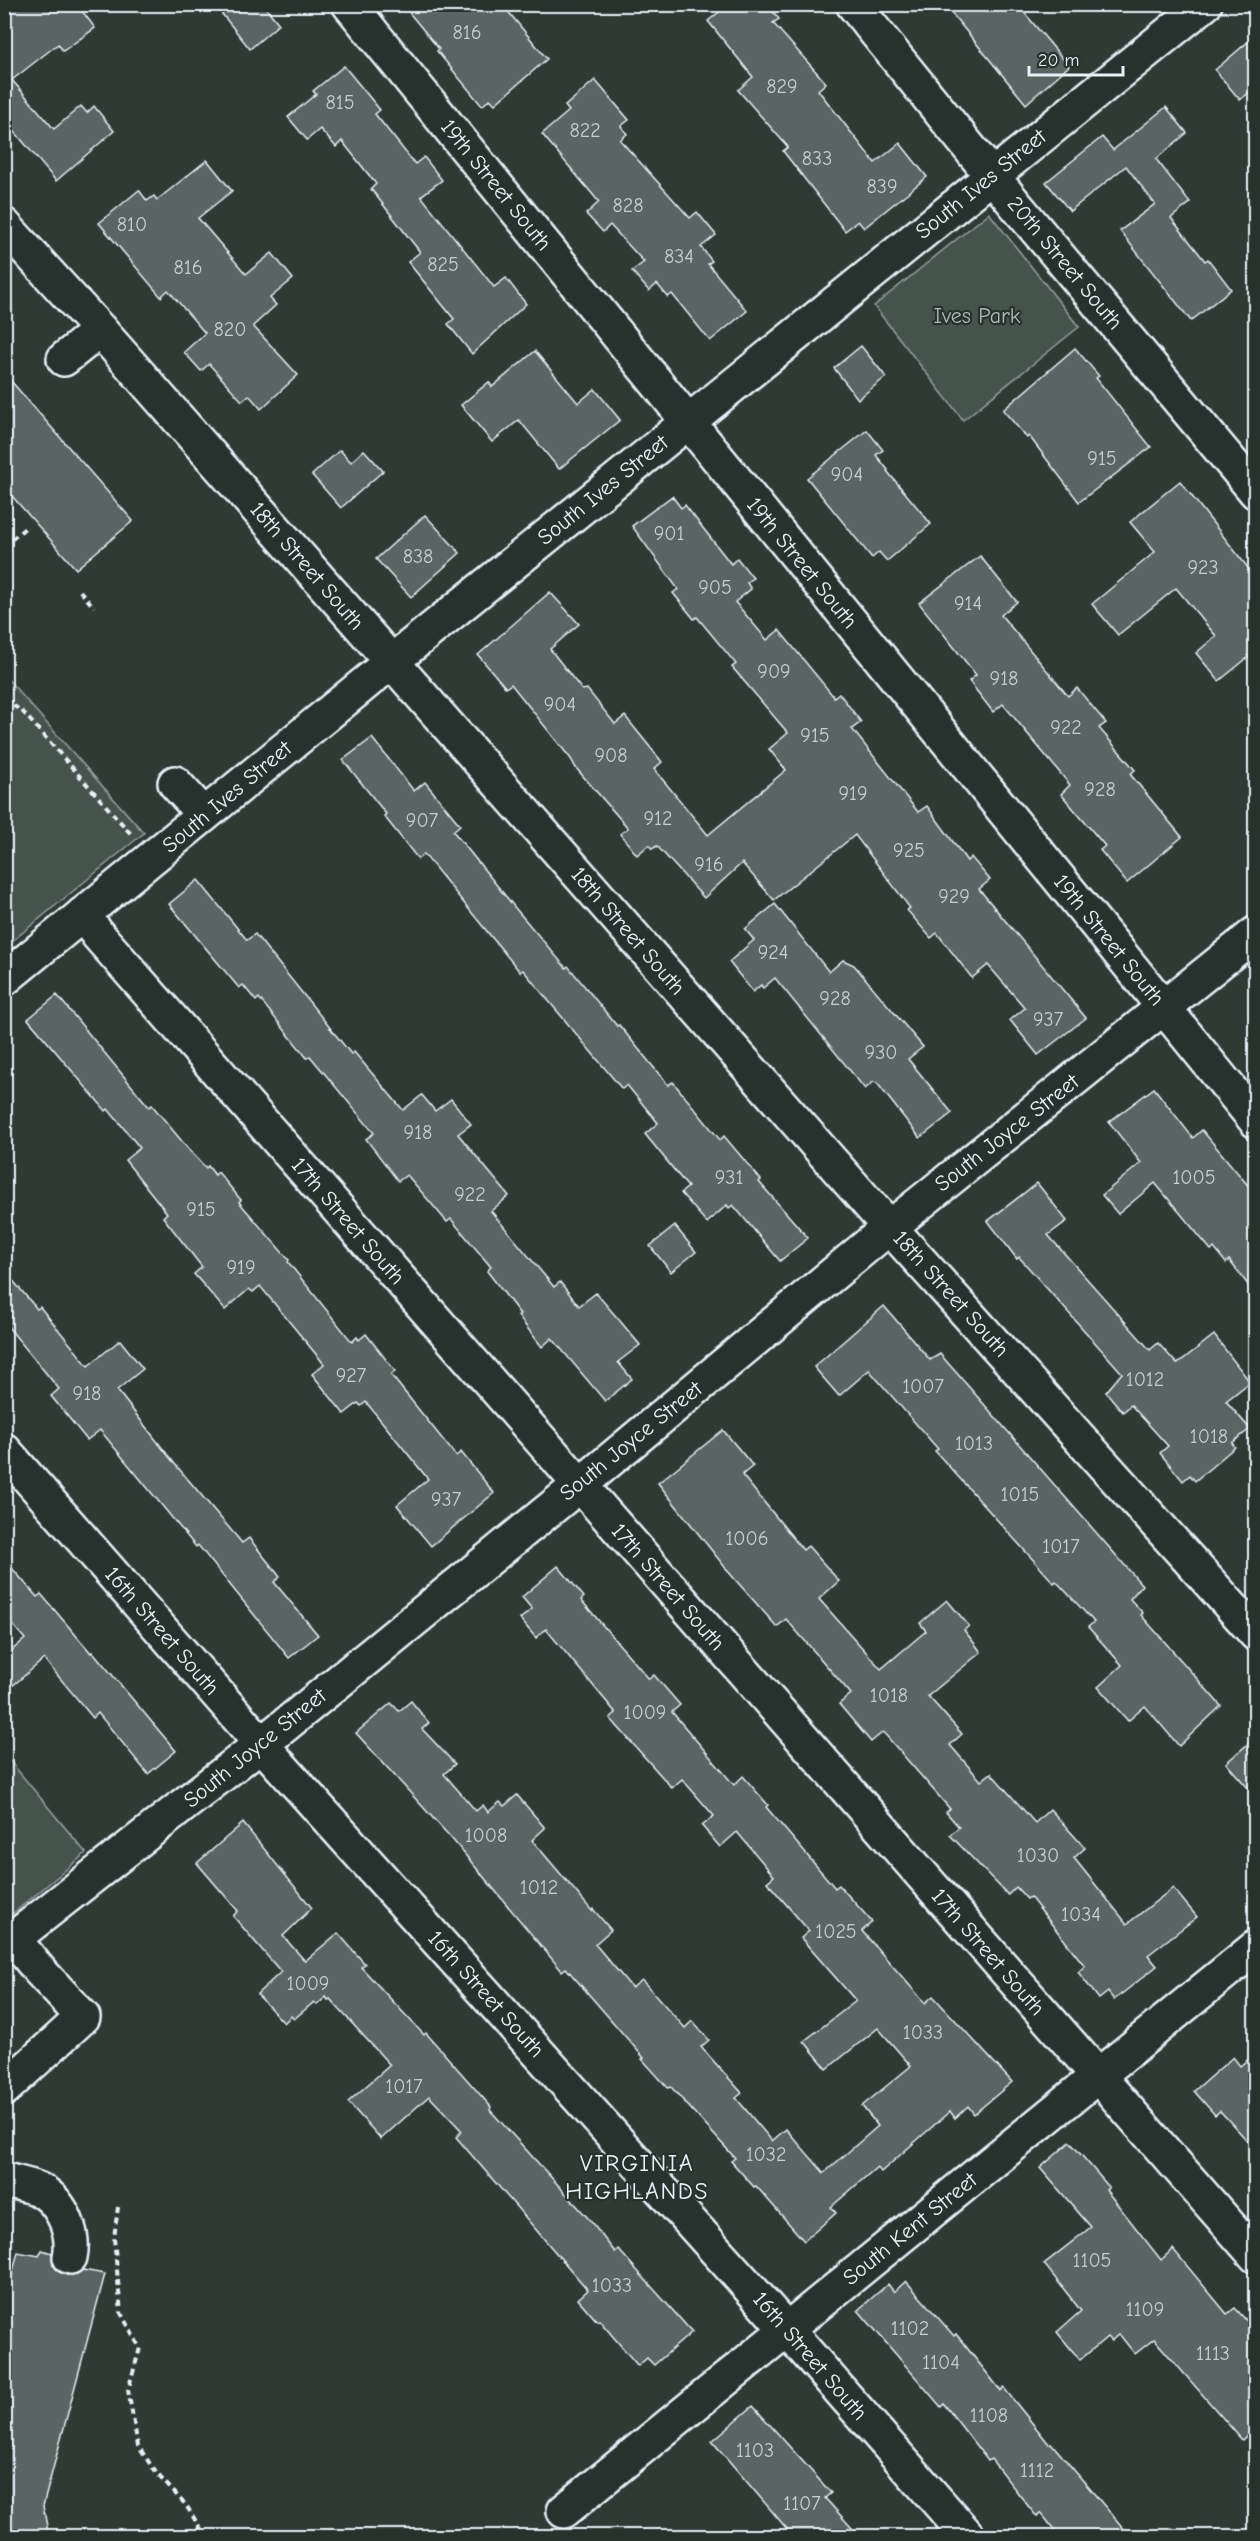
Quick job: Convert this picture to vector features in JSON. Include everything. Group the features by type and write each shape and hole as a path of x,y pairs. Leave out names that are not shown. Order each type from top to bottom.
{"street":[{"name":"19th Street South","path":"349,4 1256,1121"},
{"name":"20th Street South","path":"853,4 1256,492"},
{"name":"South Ives Street","path":"4,979 391,662 1205,4"},
{"name":"18th Street South","path":"5,226 100,330 890,1227 1256,1634"},
{"path":"64,359 100,330"},
{"path":"175,783 204,815"},
{"name":"17th Street South","path":"83,914 106,944 1256,2256"},
{"name":"South Joyce Street","path":"9,1942 261,1744 579,1485 890,1227 1256,933"},
{"name":"16th Street South","path":"4,1450 261,1744 787,2329 968,2536"},
{"path":"4,2089 83,2017 9,1942"},
{"name":"South Kent Street","path":"564,2511 1256,1947"},
{"path":"4,2184 10,2181 42,2191 64,2215 73,2245 70,2258"}],"path":[{"path":"4,546 25,528"},
{"path":"80,591 94,607"},
{"path":"4,700 22,711 136,840"},
{"path":"118,2207 114,2238 121,2313 140,2348 128,2390 138,2446 157,2474 186,2505 205,2536"}],"green space":[{"name":"Ives Park","path":"989,213 1079,327 963,420 874,306"},
{"path":"4,675 144,833 5,947 4,947"},
{"path":"5,1755 86,1853 4,1920"}],"building":[{"path":"4,4 77,4 95,28 63,51 58,44 12,80 54,129 81,106 87,113 94,106 114,131 56,181 4,119"},
{"path":"214,4 263,4 279,24 250,49"},
{"path":"402,4 502,4 547,59 495,104 490,99 482,106"},
{"path":"729,4 767,4 779,19 773,23 826,83 818,90 875,163 900,143 927,177 864,228 858,221 845,231 783,151 788,147 738,90 753,77 708,21"},
{"path":"944,4 1017,4 1069,66 1026,104"},
{"path":"1256,35 1256,87 1240,100 1215,70"},
{"path":"344,66 380,110 375,114 415,164 424,157 442,180 421,196 494,287 506,278 526,304 472,354 448,324 454,319 408,262 420,252 371,189 376,184 342,141 336,147 320,129 307,140 288,117 316,94 313,91"},
{"path":"595,80 629,120 621,126 627,134 620,140 690,218 697,212 716,235 701,247 712,261 708,264 747,311 710,341 672,294 668,297 657,284 649,291 632,271 644,262 610,225 603,232 586,214 599,202 542,134 569,111 565,106"},
{"path":"1166,107 1187,133 1156,159 1190,203 1171,218 1231,289 1191,321 1120,231 1155,204 1126,166 1070,211 1046,182 1102,137 1113,150"},
{"path":"207,160 232,191 198,218 246,274 272,253 293,279 270,298 276,305 253,326 298,375 261,409 249,395 242,401 209,364 201,371 184,352 205,333 168,290 161,297 99,223 139,190 147,201 154,196 157,200"},
{"path":"861,346 886,377 858,399 834,368"},
{"path":"1075,348 1099,376 1096,378 1151,447 1079,502 1029,436 1027,438 1003,410"},
{"path":"535,351 578,403 595,389 620,420 559,469 519,420 492,442 461,405 489,382 492,387"},
{"path":"4,373 133,521 76,569 4,487"},
{"path":"867,430 883,450 876,455 931,524 887,561 879,552 872,558 807,478"},
{"path":"340,450 351,462 364,450 383,471 341,508 312,475"},
{"path":"1180,481 1256,578 1256,651 1219,681 1196,653 1216,636 1176,588 1118,635 1092,604 1155,552 1130,522"},
{"path":"672,496 681,508 685,505 731,564 737,558 753,578 747,583 751,589 735,602 767,640 779,630 834,697 839,693 861,722 852,729 918,812 927,806 967,861 971,857 990,880 979,889 1086,1018 1038,1055 1010,1020 1025,1008 988,965 972,978 937,933 931,938 907,910 910,908 855,835 774,900 742,863 704,898 657,846 652,849 649,845 637,855 620,834 628,828 576,768 511,684 506,688 478,655 550,592 579,624 550,649 582,690 587,689 615,724 625,716 662,762 654,769 708,835 786,770 769,749 788,733 732,667 736,664 697,617 694,619 673,593 678,589 632,526"},
{"path":"425,515 460,553 411,597 376,559"},
{"path":"980,556 1017,602 1001,615 1068,696 1077,688 1106,723 1099,728 1135,770 1130,774 1182,837 1127,883 1100,850 1105,846 1061,794 1070,785 1003,704 993,712 969,681 976,675 919,603"},
{"path":"372,738 414,791 425,782 460,825 453,831 516,909 566,968 568,966 617,1026 619,1025 668,1085 673,1082 720,1140 724,1136 761,1180 759,1182 808,1238 780,1261 733,1205 729,1208 727,1205 707,1223 681,1193 688,1187 645,1134 658,1123 627,1085 622,1089 523,970 520,972 424,854 418,859 343,760"},
{"path":"198,880 247,940 255,934 351,1054 354,1052 403,1110 422,1095 435,1111 451,1099 471,1124 458,1134 509,1196 491,1211 554,1287 560,1282 579,1306 596,1293 620,1321 640,1345 618,1362 632,1379 605,1401 552,1338 542,1347 487,1271 491,1267 451,1219 447,1222 407,1175 398,1181 366,1139 374,1133 310,1056 307,1058 259,998 256,1001 243,985 239,988 169,904"},
{"path":"775,904 829,972 843,960 854,965 923,1047 908,1059 952,1113 920,1138 877,1083 873,1082 865,1089 775,978 763,988 761,985 753,992 729,962 754,940 745,929"},
{"path":"57,995 149,1107 152,1105 206,1168 208,1166 215,1175 218,1172 241,1200 239,1202 289,1260 288,1262 352,1342 357,1337 359,1340 366,1334 395,1371 391,1375 456,1456 461,1452 494,1493 431,1546 397,1505 428,1479 366,1402 361,1406 358,1403 344,1414 312,1374 324,1364 260,1286 253,1292 249,1289 225,1310 194,1274 202,1267 163,1217 167,1213 125,1160 140,1148 28,1019"},
{"path":"1154,1088 1193,1138 1202,1130 1256,1195 1256,1295 1229,1260 1226,1263 1214,1248 1211,1250 1155,1183 1118,1214 1102,1195 1141,1163 1109,1122"},
{"path":"1037,1183 1067,1221 1048,1235 1150,1350 1158,1343 1177,1364 1214,1335 1250,1382 1226,1401 1250,1429 1232,1443 1235,1447 1195,1481 1190,1475 1183,1481 1160,1453 1168,1446 1131,1405 1123,1412 1106,1392 1122,1373 1019,1257 1017,1259 988,1221"},
{"path":"675,1226 696,1252 671,1272 650,1246"},
{"path":"4,1270 37,1309 40,1307 88,1366 120,1340 143,1369 117,1390 174,1463 242,1543 249,1538 280,1577 274,1582 318,1635 289,1658 198,1545 196,1547 100,1430 87,1440 51,1396 59,1389 4,1322"},
{"path":"884,1306 930,1360 940,1354 1142,1585 1130,1599 1143,1613 1141,1615 1221,1706 1179,1746 1145,1706 1128,1721 1098,1687 1122,1665 1088,1627 1094,1622 1056,1581 1054,1583 935,1451 938,1449 869,1370 839,1396 814,1367"},
{"path":"723,1430 753,1466 742,1475 803,1550 808,1546 839,1581 819,1599 881,1669 926,1631 920,1623 947,1600 969,1626 964,1630 981,1652 928,1696 962,1734 950,1745 981,1781 991,1773 1035,1823 1050,1809 1085,1848 1074,1858 1127,1924 1173,1888 1197,1917 1148,1955 1157,1966 1114,2000 1108,1992 1099,1999 1078,1972 1085,1966 1030,1897 1027,1899 1016,1887 1008,1895 950,1835 959,1827 946,1812 950,1809 883,1732 871,1742 839,1704 851,1694 786,1619 777,1627 732,1576 658,1483"},
{"path":"4,1559 37,1597 41,1594 91,1653 93,1652 176,1751 148,1774 98,1713 93,1718 44,1659 4,1693 4,1657 25,1639 4,1615"},
{"path":"558,1566 584,1597 581,1600 649,1679 654,1675 680,1705 672,1712 734,1785 743,1776 768,1805 766,1807 835,1888 839,1885 872,1922 862,1931 925,2003 933,1996 1012,2082 974,2114 968,2106 955,2118 950,2111 881,2172 877,2167 831,2207 836,2213 804,2241 731,2161 735,2158 671,2087 668,2088 642,2059 644,2058 566,1968 562,1971 452,1839 356,1733 391,1703 399,1711 411,1701 429,1723 422,1729 455,1764 444,1774 476,1811 483,1805 488,1812 500,1802 504,1806 517,1795 545,1828 532,1840 611,1930 595,1944 632,1988 642,1980 685,2028 692,2021 709,2040 701,2047 742,2093 736,2098 772,2141 786,2129 824,2173 878,2126 862,2106 911,2066 878,2028 827,2069 804,2041 856,2001 801,1938 809,1931 767,1882 774,1876 737,1832 720,1847 702,1826 714,1816 682,1779 672,1788 610,1718 616,1713 546,1629 536,1638 520,1619 532,1609 522,1597"},
{"path":"1256,1737 1256,1797 1226,1763"},
{"path":"243,1823 312,1908 283,1936 305,1961 338,1933 365,1964 361,1967 424,2035 426,2033 491,2107 490,2110 588,2218 615,2252 618,2249 692,2332 654,2365 647,2358 638,2366 578,2299 588,2290 456,2137 462,2131 429,2096 381,2139 348,2102 390,2065 330,1999 326,1997 317,2005 314,2002 294,2019 291,2016 284,2023 257,1994 281,1972 233,1916 238,1911 197,1863"},
{"path":"1256,2053 1256,2150 1220,2111 1215,2115 1194,2091 1233,2057 1240,2066"},
{"path":"1070,2142 1109,2187 1106,2190 1161,2260 1173,2249 1227,2314 1235,2308 1256,2331 1256,2427 1242,2440 1154,2339 1135,2354 1119,2334 1111,2341 1107,2337 1080,2360 1057,2332 1081,2311 1044,2264 1091,2227 1040,2168"},
{"path":"42,2250 52,2253 53,2265 59,2272 67,2275 77,2274 83,2270 105,2274 43,2506 49,2536 4,2536 4,2305 18,2252 39,2256"},
{"path":"906,2281 954,2336 956,2334 1001,2391 1004,2388 1049,2444 1051,2443 1130,2536 1059,2536 1041,2513 1037,2517 991,2459 988,2461 944,2404 941,2407 858,2310 888,2284 894,2292"},
{"path":"753,2406 831,2493 825,2498 859,2536 793,2536 712,2441"}],"district":[{"name":"VIRGINIA HIGHLANDS","path":"637,2177"}]}
